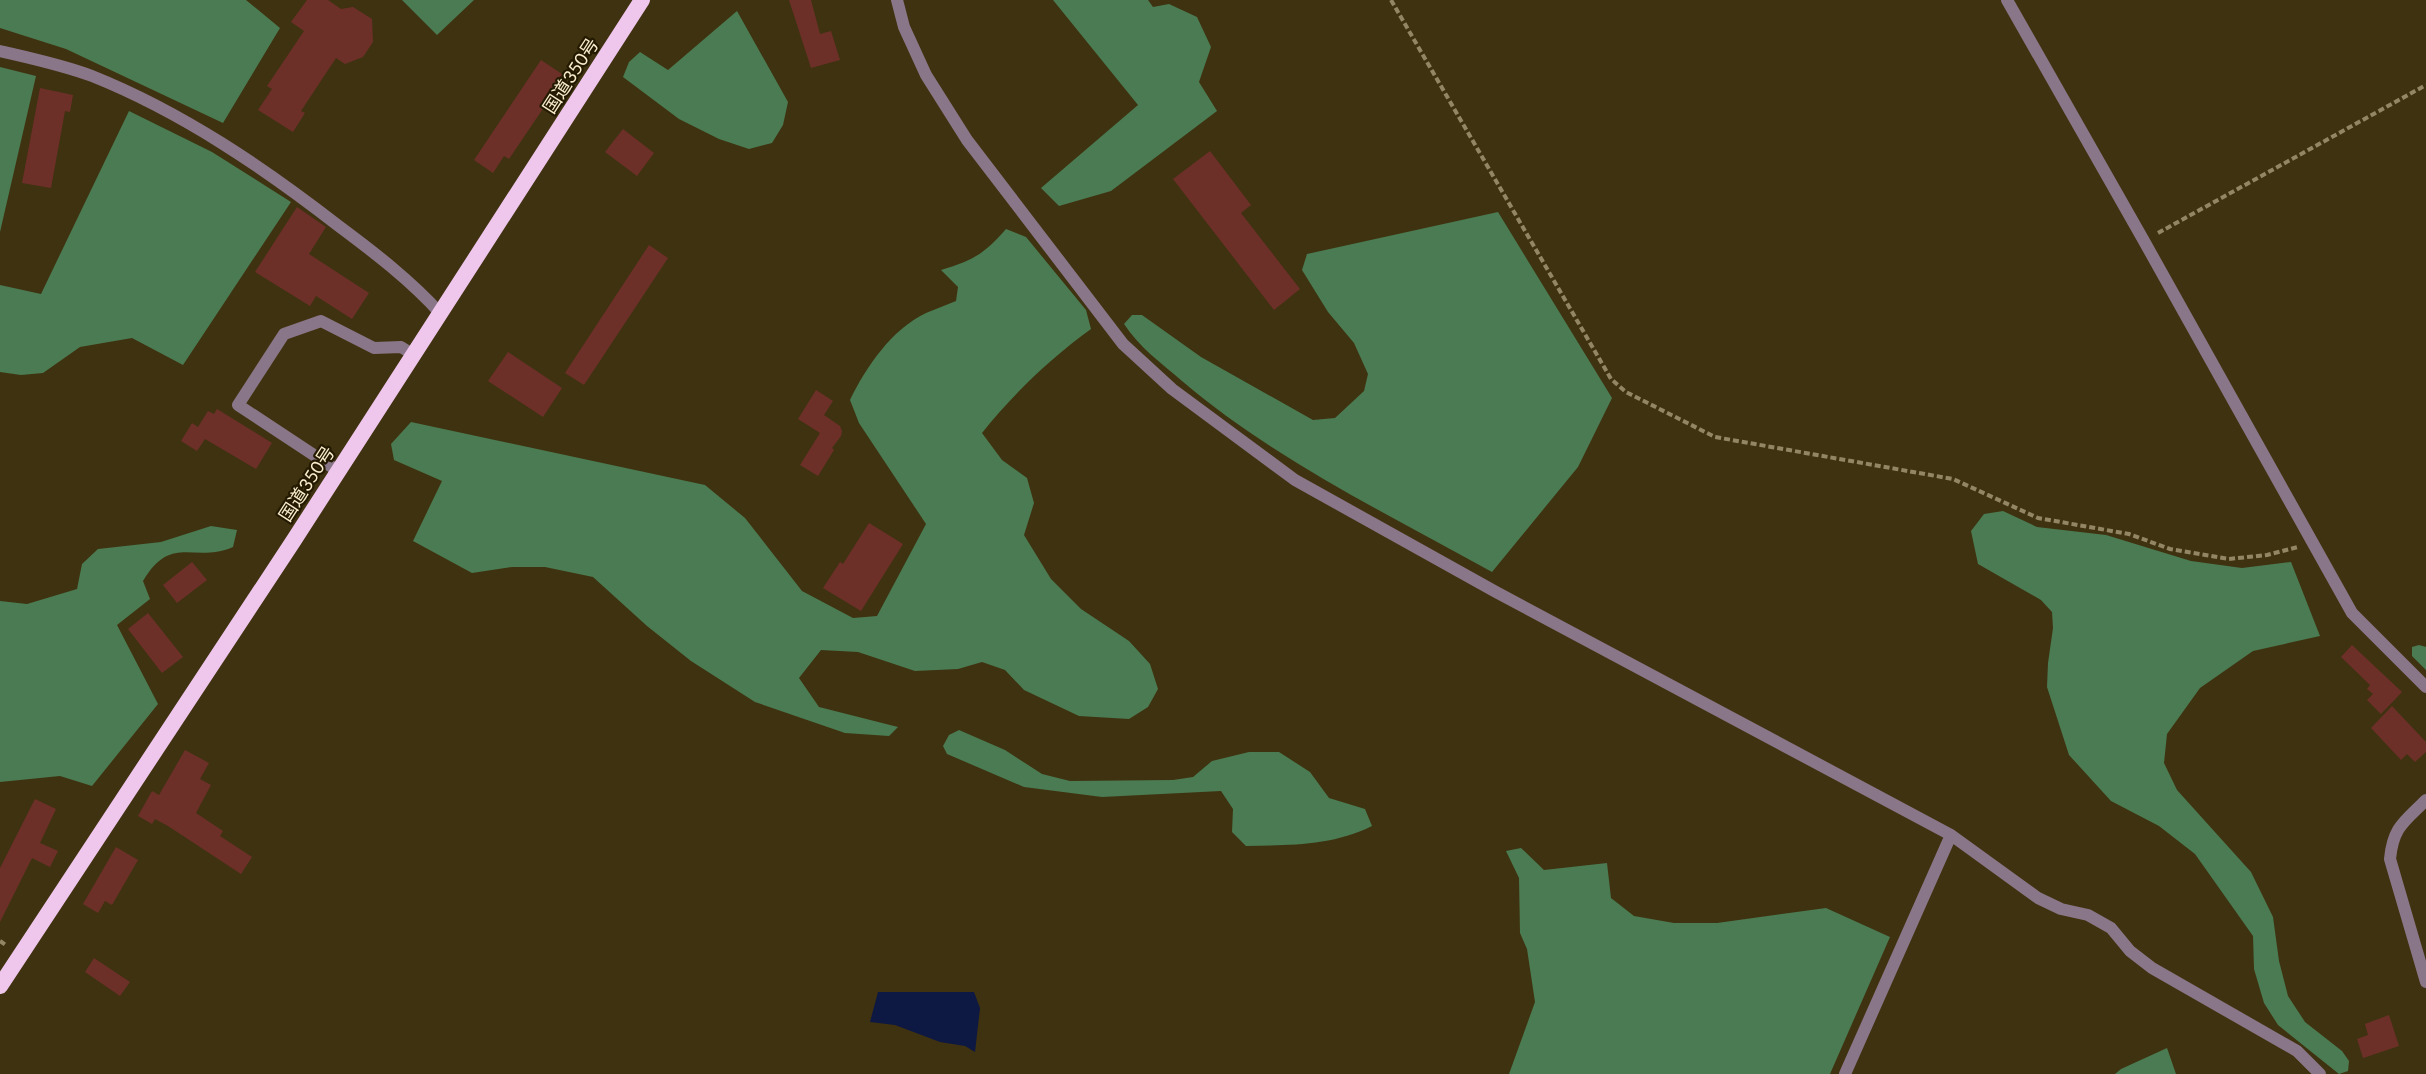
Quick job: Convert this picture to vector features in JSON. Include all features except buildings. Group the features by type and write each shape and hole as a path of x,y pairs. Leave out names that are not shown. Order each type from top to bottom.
{"highway":[{"name":"国道350号","path":"0,986 414,355 642,0"}],"street":[{"path":"897,0 904,27 926,75 967,140 1123,344 1172,389 1295,480 1496,592 1951,835 2038,898 2061,909 2088,915 2111,928 2130,951 2152,968 2297,1051 2320,1074"},
{"path":"2007,0 2352,613 2426,687"},
{"path":"0,51 91,76 152,104 206,134 294,190 361,243 440,313"},
{"path":"338,471 238,405 284,334 321,321 375,348 401,347 414,355"},
{"path":"2426,800 2400,826 2392,840 2390,859 2426,982"},
{"path":"1845,1074 1951,835"}],"path":[{"path":"1391,0 1611,379 1626,392 1715,436 1953,479 2038,518 2129,534 2170,549 2229,559 2267,555 2313,543"},
{"path":"2144,241 2426,85"}],"green space":[{"path":"0,0 246,0 280,28 223,123 66,49 0,28"},
{"path":"402,0 474,0 437,35"},
{"path":"1053,0 1148,0 1153,7 1169,4 1197,17 1211,47 1199,82 1217,111 1111,191 1059,206 1041,188 1138,105"},
{"path":"737,11 788,102 783,125 772,143 749,149 719,139 679,119 623,77 629,62 640,52 668,70"},
{"path":"0,67 36,76 0,232"},
{"path":"129,111 212,152 291,202 183,365 132,338 80,347 43,373 21,375 0,372 0,285 41,294"},
{"path":"1498,212 1612,398 1578,467 1492,572 1332,484 1255,436 1158,361 1136,340 1124,324 1132,315 1142,315 1201,357 1313,420 1335,418 1364,391 1368,374 1354,343 1328,312 1302,270 1307,254"},
{"path":"1006,229 1026,237 1086,310 1091,329 1033,377 982,433 1002,460 1027,478 1034,503 1024,535 1051,579 1081,609 1129,641 1150,664 1158,689 1148,707 1129,719 1079,716 1024,690 1005,670 982,662 958,669 915,671 858,652 821,650 799,678 819,707 898,727 889,736 845,733 755,702 691,661 647,626 593,577 545,567 512,567 472,573 413,541 442,481 394,460 391,444 411,422 705,485 745,518 802,591 853,618 877,616 926,524 859,423 850,400 872,362 891,339 914,320 956,301 958,287 941,270 978,255"},
{"path":"2003,511 2037,527 2106,535 2191,561 2242,568 2291,562 2320,636 2253,651 2200,688 2167,734 2164,763 2177,790 2251,872 2273,917 2279,961 2288,996 2305,1022 2342,1051 2349,1061 2348,1071 2339,1074 2278,1025 2264,1003 2254,969 2253,936 2195,854 2159,826 2111,801 2069,755 2047,687 2053,628 2052,612 2041,600 1978,564 1971,531 1984,514"},
{"path":"211,526 237,530 233,547 206,553 184,552 164,558 154,566 143,581 150,599 117,625 158,704 92,786 60,776 0,782 0,601 27,604 77,589 82,564 98,549 161,542"},
{"path":"2419,645 2426,647 2426,670 2412,656 2412,647"},
{"path":"959,730 1005,750 1042,774 1070,781 1173,780 1193,777 1212,761 1249,752 1279,752 1310,772 1329,798 1365,809 1372,826 1357,833 1326,841 1295,845 1246,846 1232,832 1233,809 1221,791 1102,797 1024,787 947,754 943,746 949,735"},
{"path":"1521,848 1544,870 1607,863 1611,898 1634,916 1674,923 1717,923 1826,908 1890,937 1830,1074 1509,1074 1535,1002 1527,949 1520,933 1519,878 1506,851"},
{"path":"2167,1048 2176,1074 2115,1074 2121,1069"}],"water":[{"path":"878,992 974,992 980,1008 975,1052 965,1046 940,1042 895,1025 870,1022"}]}
